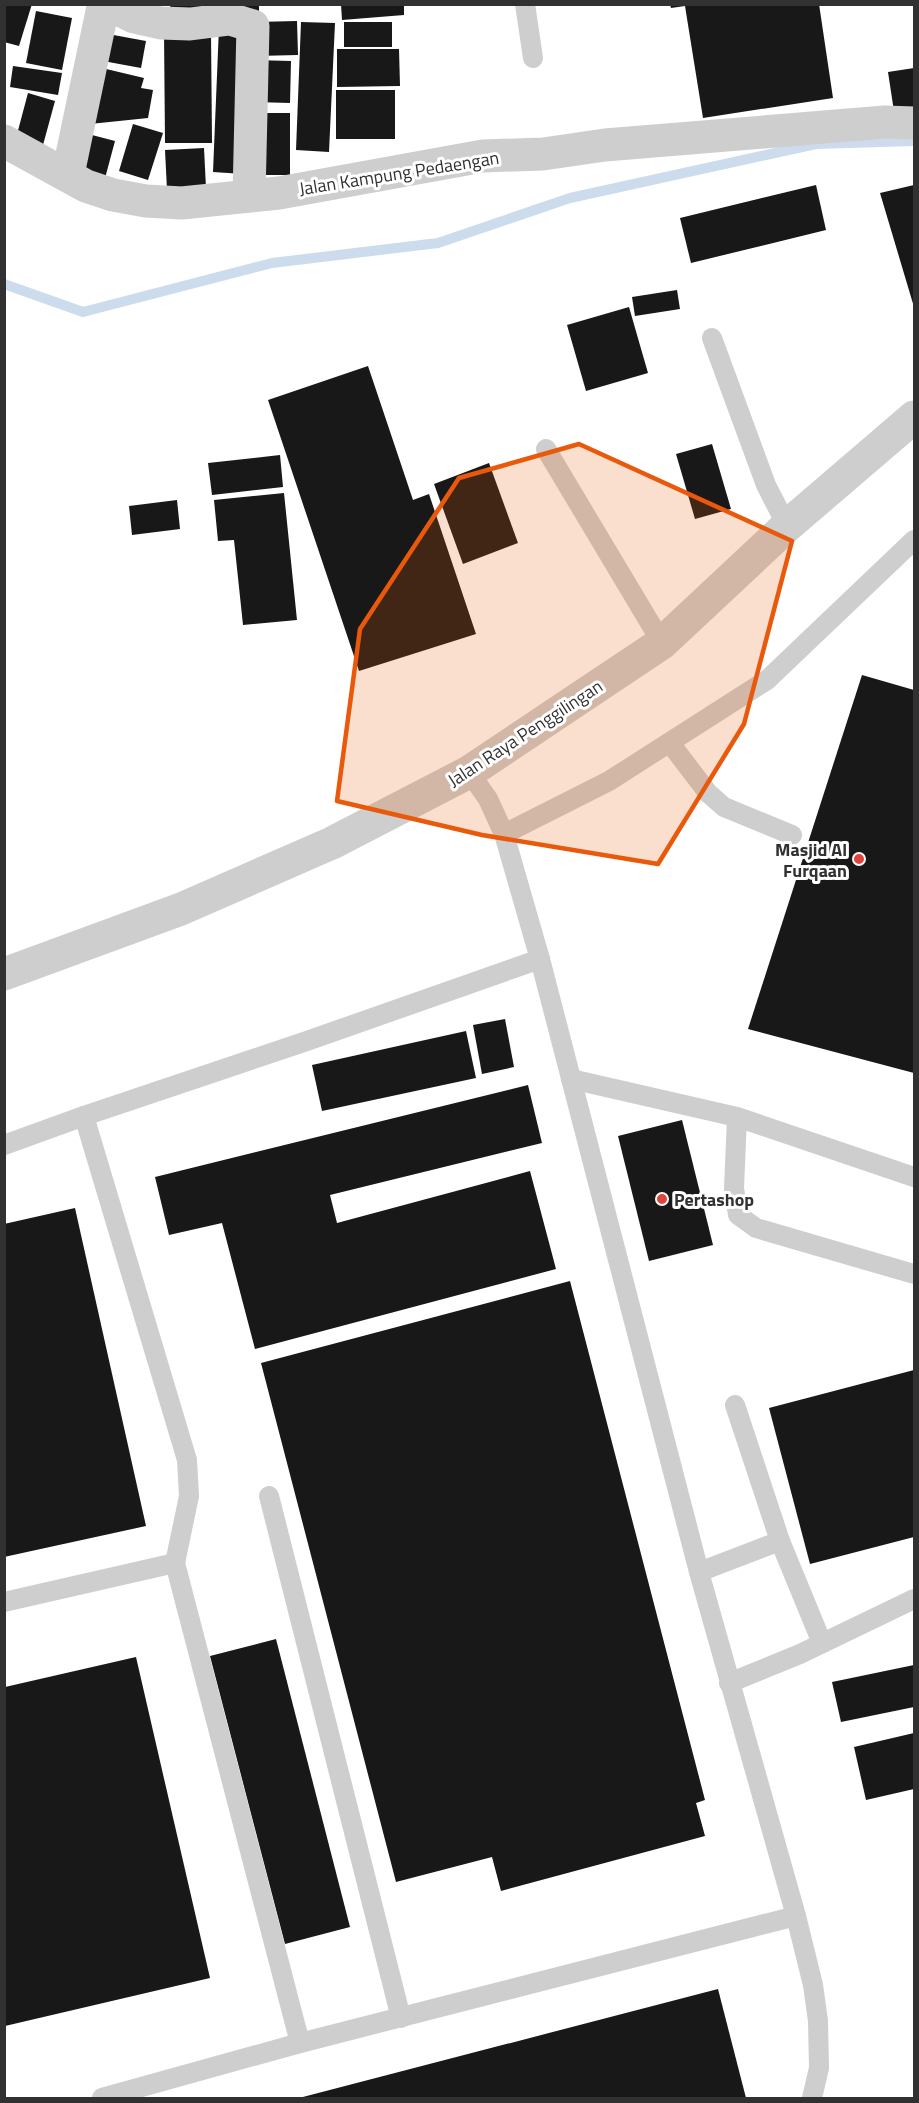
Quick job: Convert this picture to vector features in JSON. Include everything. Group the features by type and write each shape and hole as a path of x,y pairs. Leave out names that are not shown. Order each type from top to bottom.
{"street":[{"path":"68,174 103,7 161,23 190,24 230,19 253,26 249,196"},
{"name":"Jalan Kampung Pedaengan","path":"4,141 68,174 86,186 112,195 146,201 182,203 279,193 483,156 543,153 605,145 885,122 915,123"},
{"name":"Jalan Raya Penggilingan","path":"4,974 181,909 321,848 469,772 662,643 787,526 915,417"}],"lane":[{"path":"525,4 533,58"},
{"path":"712,338 766,485 787,526"},
{"path":"546,449 662,643"},
{"path":"504,834 609,781 767,680 915,540"},
{"path":"670,742 708,793 724,807 792,836"},
{"path":"469,772 488,799 504,834 540,959 699,1572 796,1916 813,1985 818,2021 819,2068 812,2098"},
{"path":"4,1145 540,959"},
{"path":"571,1079 736,1117 915,1176"},
{"path":"84,1116 187,1460 189,1496 175,1563 300,2043"},
{"path":"736,1117 734,1188 738,1215 756,1228 915,1274"},
{"path":"735,1405 780,1541 822,1643"},
{"path":"268,1496 401,2018"},
{"path":"699,1572 780,1541"},
{"path":"4,1602 175,1563"},
{"path":"729,1683 781,1663 915,1599"},
{"path":"102,2098 300,2043 796,1916"}],"highlighted area":[{"path":"579,444 792,541 744,724 658,864 482,835 337,801 360,629 459,478"}],"building":[{"path":"4,4 32,4 19,46 4,42"},
{"path":"170,4 225,4 171,14"},
{"path":"230,4 259,4 259,13"},
{"path":"341,4 404,4 404,15 342,20"},
{"path":"670,4 819,4 833,98 703,118 685,6 671,8"},
{"path":"36,11 72,18 62,70 26,63"},
{"path":"297,21 298,55 256,56 255,22"},
{"path":"301,22 335,23 329,152 296,150"},
{"path":"344,22 392,22 392,47 344,47"},
{"path":"219,27 250,28 243,174 213,172"},
{"path":"164,32 211,32 212,143 165,143"},
{"path":"108,34 146,41 141,68 103,61"},
{"path":"337,49 399,49 400,86 337,87"},
{"path":"254,60 291,61 290,103 253,102"},
{"path":"13,66 62,73 58,95 10,87"},
{"path":"102,68 144,78 141,88 153,90 148,118 90,124"},
{"path":"914,68 914,115 895,118 888,72"},
{"path":"336,90 395,90 395,139 336,139"},
{"path":"28,93 55,101 43,145 16,138"},
{"path":"251,113 290,113 290,175 251,175"},
{"path":"133,124 163,133 148,180 119,171"},
{"path":"92,135 115,141 104,182 82,177"},
{"path":"204,148 206,188 167,190 165,150"},
{"path":"816,185 826,230 691,263 680,218"},
{"path":"914,185 914,307 880,193"},
{"path":"677,290 680,309 635,316 632,297"},
{"path":"629,307 648,373 586,391 567,325"},
{"path":"368,366 413,500 429,494 476,634 359,671 268,400"},
{"path":"712,444 731,509 695,519 676,454"},
{"path":"280,455 283,487 212,495 208,463"},
{"path":"489,463 518,543 463,564 434,484"},
{"path":"284,493 297,620 243,625 234,540 218,541 214,500"},
{"path":"177,500 180,529 132,535 129,506"},
{"name":"Masjid Al Furqaan","path":"862,675 914,690 914,1073 748,1029"},
{"path":"505,1019 514,1067 482,1074 473,1025"},
{"path":"466,1031 476,1078 322,1111 312,1065"},
{"path":"528,1085 542,1143 330,1195 337,1223 530,1171 556,1269 255,1349 222,1223 169,1235 155,1177"},
{"path":"682,1120 713,1245 649,1261 618,1136"},
{"path":"75,1208 146,1526 4,1557 4,1224"},
{"path":"570,1281 705,1800 696,1803 705,1836 501,1891 492,1857 396,1882 261,1363"},
{"path":"914,1370 914,1537 810,1564 769,1408"},
{"path":"276,1639 350,1927 285,1944 210,1656"},
{"path":"136,1657 210,1978 5,2026 5,1687"},
{"path":"914,1665 914,1707 841,1722 832,1682"},
{"path":"914,1733 914,1789 866,1800 854,1747"},
{"path":"718,1989 746,2098 299,2098"}],"waterway":[{"path":"4,284 83,312 272,263 438,243 570,198 816,144 914,141"}],"place":[{"name":"Masjid Al Furqaan","path":"859,859"},
{"name":"Pertashop","path":"662,1199"}]}
